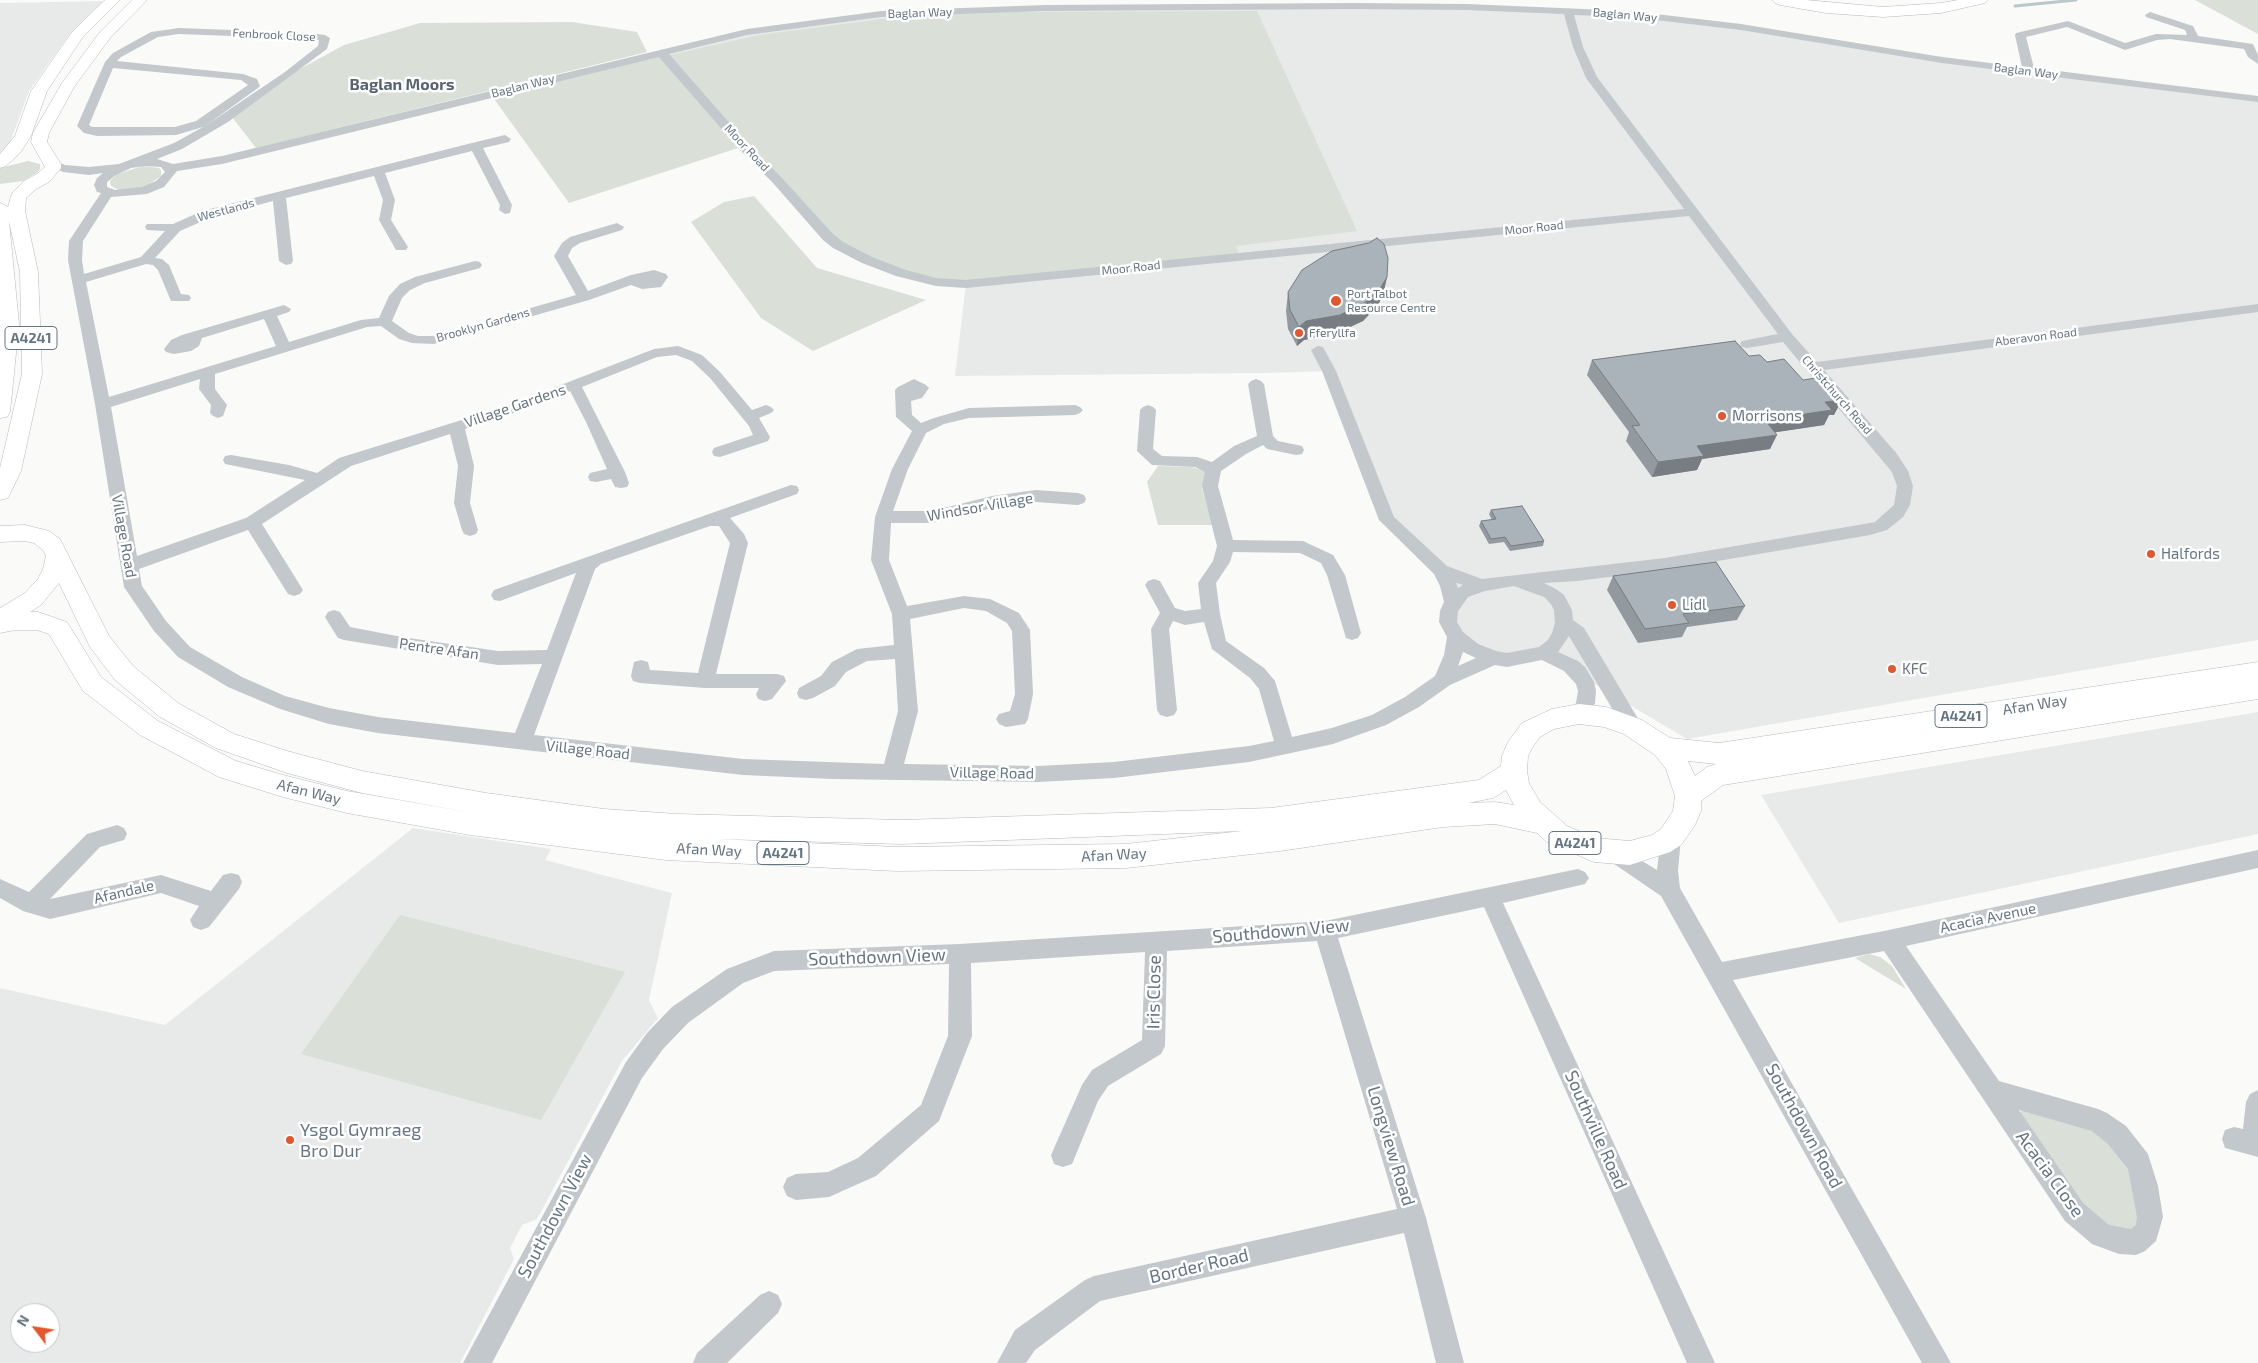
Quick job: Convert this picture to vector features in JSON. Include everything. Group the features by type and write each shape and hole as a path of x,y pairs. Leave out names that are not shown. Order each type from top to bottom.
{"highway":[{"path":"1780,0 1855,11 1883,12 1941,8 1980,0"}],"main road":[{"path":"0,163 14,150 23,136 39,91 77,35 113,0"},
{"path":"51,162 39,142 41,133 67,86 105,35 140,0"},
{"path":"0,163 28,157 51,162"},
{"name":"A4241","path":"0,493 10,471 32,374 29,272 16,211 18,197 34,182 49,173 51,162"},
{"name":"A4241","path":"0,208 9,324 0,412"},
{"name":"A4241","path":"0,622 33,599 47,584 55,569 56,556 52,545 41,538 25,533 2,530"},
{"name":"Afan Way","path":"56,556 99,641 124,674 169,710 225,741 288,762 362,782 486,804 604,820 677,826 912,832 1271,819 1484,790 1514,771"},
{"name":"Afan Way","path":"0,622 38,621 58,628 92,684 149,728 228,769 283,786 347,802 470,824 666,848 897,859 1126,856 1280,839 1443,816 1495,813 1541,822"},
{"name":"Afan Way","path":"1664,748 1719,754 2258,670"},
{"name":"Afan Way","path":"1688,796 1716,775 2258,689"},
{"name":"A4241","path":"1579,714 1606,717 1633,727 1664,748 1680,772 1688,796 1684,818 1671,836 1660,844 1646,850 1614,853 1594,850 1557,834 1541,822 1522,797 1514,771 1515,756 1521,742 1531,730 1561,716 1579,714"}],"street":[{"name":"Baglan Way","path":"166,170 222,160 748,32 891,14 1045,8 1342,6 1630,14 1741,27 1942,60 2258,99"},
{"name":"Christchurch Road","path":"1514,580 1559,575 1577,576 1853,533 1881,526 1890,520 1902,506 1905,486 1900,471 1788,337 1592,78 1578,47 1568,11"},
{"path":"2150,15 2189,28 2194,40"},
{"path":"2029,71 2020,35 2071,24 2124,47 2156,37 2170,36 2194,40 2249,42 2252,55 2258,61"},
{"path":"211,32 221,25"},
{"name":"Fenbrook Close","path":"109,64 243,76 253,81 254,86 200,124 181,130 134,133 88,130 83,126 109,64 117,55 140,40 155,34 179,31 309,36 329,35 323,47 289,74 259,93 224,120 178,146 135,164"},
{"name":"Moor Road","path":"661,52 743,146 777,180 828,237 838,245 867,260 936,282 976,283 1692,212"},
{"name":"Westlands","path":"146,260 175,228 206,214 505,139"},
{"name":"Fenbrook Close","path":"166,170 178,146"},
{"path":"476,146 506,204 505,210"},
{"path":"34,182 67,178 103,189 133,193 152,188 166,170 135,164 120,168 89,171 63,168 51,162"},
{"name":"Village Road","path":"120,168 106,176 103,189 86,226 76,240 75,260 103,404 128,566 133,587 160,626 184,652 234,682 280,702 329,716 378,725 521,743 743,767 1038,774 1114,770 1249,754 1333,736 1378,720 1412,702 1443,680 1494,658"},
{"path":"378,171 389,200 385,220 401,246"},
{"name":"Village Road","path":"86,226 133,193"},
{"path":"278,196 286,261"},
{"path":"584,297 561,256 567,246 575,240 608,226"},
{"name":"Westlands","path":"152,227 175,228"},
{"path":"78,280 146,260 157,262 164,268 176,298 184,298"},
{"path":"103,404 366,324 384,322 396,296 406,287 420,280 470,269"},
{"name":"Brooklyn Gardens","path":"384,322 404,336 417,340 434,340 584,297 636,278"},
{"name":"Aberavon Road","path":"1814,367 2258,308"},
{"path":"187,338 284,310"},
{"path":"269,314 284,348"},
{"path":"1747,344 1788,337"},
{"name":"Village Gardens","path":"128,566 252,522 345,462 509,410 654,352 678,350 696,358 715,375 756,424 762,437 720,452"},
{"path":"1318,350 1332,379 1387,520 1441,570 1482,584"},
{"path":"208,373 207,389 219,404 218,413"},
{"path":"1256,384 1265,438 1273,445 1296,450"},
{"name":"Village Gardens","path":"574,385 619,478"},
{"path":"904,397 904,417 920,430"},
{"path":"749,416 766,410"},
{"path":"892,772 908,711 901,614 880,560 883,517 900,469 920,430 939,421 968,413 1075,410"},
{"path":"1148,410 1145,451 1158,461 1197,462 1214,469"},
{"name":"Village Gardens","path":"456,426 466,466 462,503 470,530"},
{"path":"1265,438 1240,450 1214,469 1210,486 1226,546 1221,562 1207,583 1211,614 1218,644 1257,673 1268,686 1285,747"},
{"path":"250,463 264,452"},
{"path":"231,460 289,470 321,479"},
{"path":"596,477 619,478"},
{"path":"500,595 791,490"},
{"name":"Windsor Village","path":"883,517 932,517 992,502 1036,496 1078,498"},
{"path":"705,681 739,544 738,538 725,522 719,519 708,520"},
{"path":"252,522 294,590"},
{"path":"1226,546 1303,547 1327,560 1336,575 1352,633"},
{"path":"521,743 582,580 588,566 595,560"},
{"path":"1441,570 1449,586 1453,602"},
{"name":"Christchurch Road","path":"1558,600 1558,590 1563,583 1577,576"},
{"path":"1514,580 1542,588 1558,600 1563,610 1564,623 1561,635 1554,645 1544,654 1507,660 1494,658 1472,649 1456,637 1448,622 1449,611 1453,602 1462,593 1482,584 1514,580"},
{"path":"1154,585 1169,613 1185,618 1211,614"},
{"path":"901,614 964,602 990,605 1013,618 1021,630 1024,694 1018,719 1006,719"},
{"path":"1167,710 1160,629 1169,613"},
{"name":"Pentre Afan","path":"334,617 344,633 392,642 498,658 554,657"},
{"path":"1564,623 1578,633 1633,727"},
{"path":"1443,680 1453,655 1456,637"},
{"path":"806,693 828,681 839,667 864,654 903,651"},
{"path":"1544,654 1571,666 1585,682 1587,691 1585,703 1579,714"},
{"path":"641,667 640,676 705,681 777,681 766,694"},
{"path":"31,904 94,840 117,834"},
{"name":"Southdown Road","path":"1671,836 1667,871 1669,889 1937,1363"},
{"name":"Southdown Road","path":"1614,853 1669,889"},
{"name":"Acacia Avenue","path":"1718,973 1889,940 2258,859"},
{"name":"Southdown View","path":"477,1363 634,1070 655,1042 680,1015 735,976 774,961 960,954 1325,931 1578,878"},
{"path":"201,920 231,882"},
{"name":"Afandale","path":"0,888 31,904 50,909 162,884 214,902"},
{"name":"Southville Road","path":"1490,897 1701,1363"},
{"name":"Longview Road","path":"1325,931 1413,1218 1450,1363"},
{"name":"Acacia Close","path":"1889,940 1991,1091 2074,1212 2101,1235 2119,1241 2136,1242 2148,1232 2150,1217 2139,1163 2116,1135 2098,1121 1991,1091"},
{"name":"Iris Close","path":"1063,1155 1090,1093 1100,1078 1153,1046 1156,942"},
{"path":"796,1187 829,1184 866,1167 930,1113 960,1036 960,954"},
{"path":"2249,1142 2258,1102"},
{"name":"Border Road","path":"1011,1363 1025,1340 1094,1289 1413,1218"},
{"path":"706,1363 769,1304"}],"shaded area":[{"path":"2195,0 2258,0 2258,34"},
{"path":"104,1 69,35 29,91 8,148 0,154 0,3"},
{"path":"1352,6 1568,11 1741,27 1875,50 2258,99 2258,640 1687,739 1544,654 1494,658 1456,637 1441,570 1387,520 1329,371 955,376 966,284 661,52 748,32 881,14 1045,8"},
{"path":"1257,11 1357,231 1236,246 1240,257 966,284 936,282 838,245 665,56 759,35 897,17 1018,12"},
{"path":"572,22 637,32 647,52 256,148 232,117 289,75 344,45 420,23"},
{"path":"658,54 738,148 569,203 492,96"},
{"path":"28,161 40,164 38,172 23,181 0,184 0,168"},
{"path":"143,166 159,168 161,176 149,184 137,188 119,190 111,186 110,181 117,174"},
{"path":"754,196 817,268 926,300 813,351 761,318 691,222 724,202"},
{"path":"1158,466 1192,467 1207,472 1202,488 1213,525 1158,525 1147,482"},
{"path":"2258,712 2258,834 1839,923 1761,795"},
{"name":"Ysgol Gymraeg Bro Dur","path":"413,828 551,849 545,860 672,893 649,1000 658,1018 622,1061 537,1219 522,1225 510,1248 514,1259 460,1363 0,1363 0,988 165,1025"},
{"path":"400,915 625,972 541,1120 301,1054"},
{"path":"1869,954 1880,957 1892,966 1906,989 1855,958"},
{"path":"2025,1109 2093,1130 2123,1153 2144,1216 2137,1228 2126,1232 2099,1227 2019,1120 2021,1111"}],"building":[{"name":"Port Talbot Resource Centre","path":"1377,238 1384,244 1388,258 1387,277 1381,287 1366,302 1340,315 1306,321 1299,327 1290,310 1288,292 1302,270 1332,251 1369,243"},
{"name":"Morrisons","path":"1735,341 1749,356 1760,355 1767,362 1784,359 1803,380 1822,377 1842,400 1825,402 1832,410 1765,420 1777,435 1697,446 1704,456 1658,462 1632,426 1640,425 1592,360"},
{"path":"1522,506 1544,541 1511,546 1505,537 1491,539 1481,521 1496,519 1491,510"},
{"name":"Lidl","path":"1716,562 1745,606 1683,614 1689,623 1645,629 1613,576"}],"waterway":[{"path":"2015,6 2076,0"}],"place":[{"name":"Port Talbot Resource Centre","path":"1336,301"},
{"name":"Fferyllfa","path":"1299,333"},
{"name":"Morrisons","path":"1722,416"},
{"name":"Halfords","path":"2151,554"},
{"name":"Lidl","path":"1672,605"},
{"name":"KFC","path":"1892,669"},
{"name":"Ysgol Gymraeg Bro Dur","path":"290,1140"}],"district":[{"name":"Baglan Moors","path":"402,85"}]}
